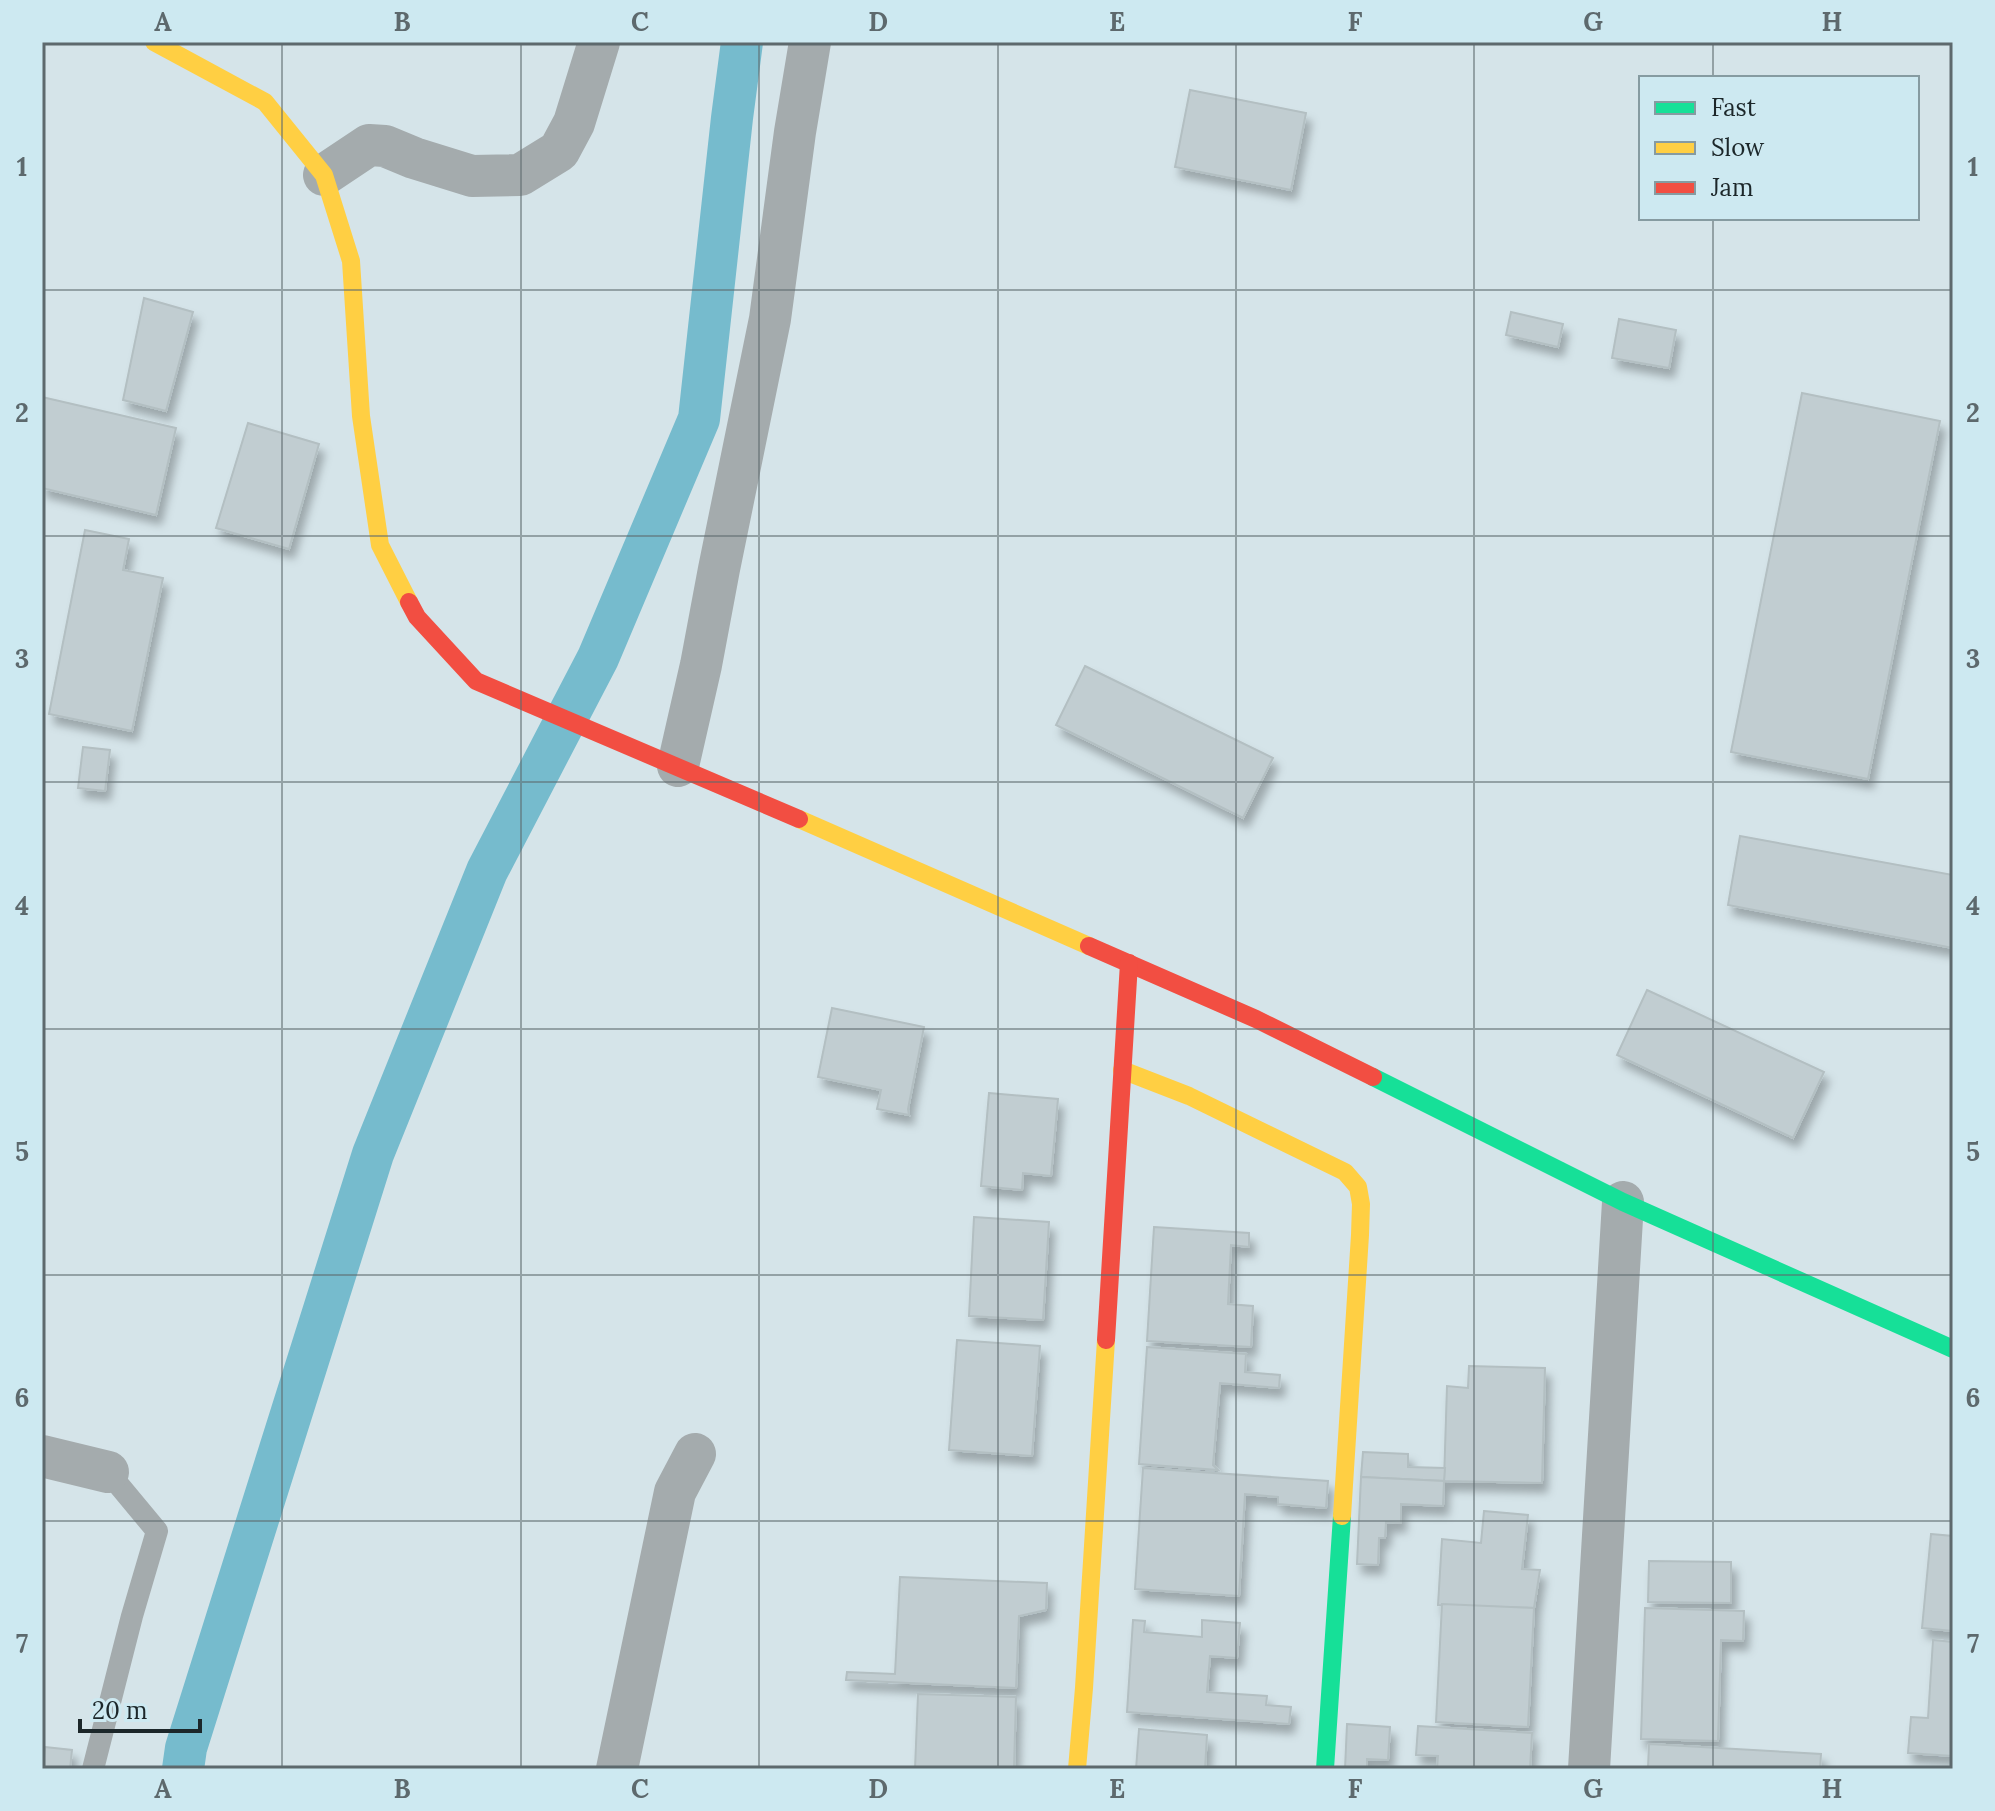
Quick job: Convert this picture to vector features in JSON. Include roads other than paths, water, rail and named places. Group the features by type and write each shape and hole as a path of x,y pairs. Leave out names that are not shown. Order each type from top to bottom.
{"street":[{"path":"154,42 265,102 324,175 351,261 361,416 380,545 417,617 476,681 1256,1019 1623,1202 1953,1349"},
{"path":"324,175 369,145 385,146 472,176 520,175 559,151 574,123 599,42"},
{"path":"662,759 701,665 770,319 810,42"},
{"path":"1077,1769 1129,963"},
{"path":"1122,1070 1189,1096 1345,1172 1358,1187 1360,1235 1325,1769"},
{"path":"1589,1769 1623,1202"},
{"path":"617,1769 675,1492 695,1454"},
{"path":"42,1456 108,1472"}],"lane":[{"path":"93,1769 157,1531 108,1472"}],"waterway":[{"path":"183,1769 186,1748 373,1154 487,871 598,658 699,419 742,42"}]}
